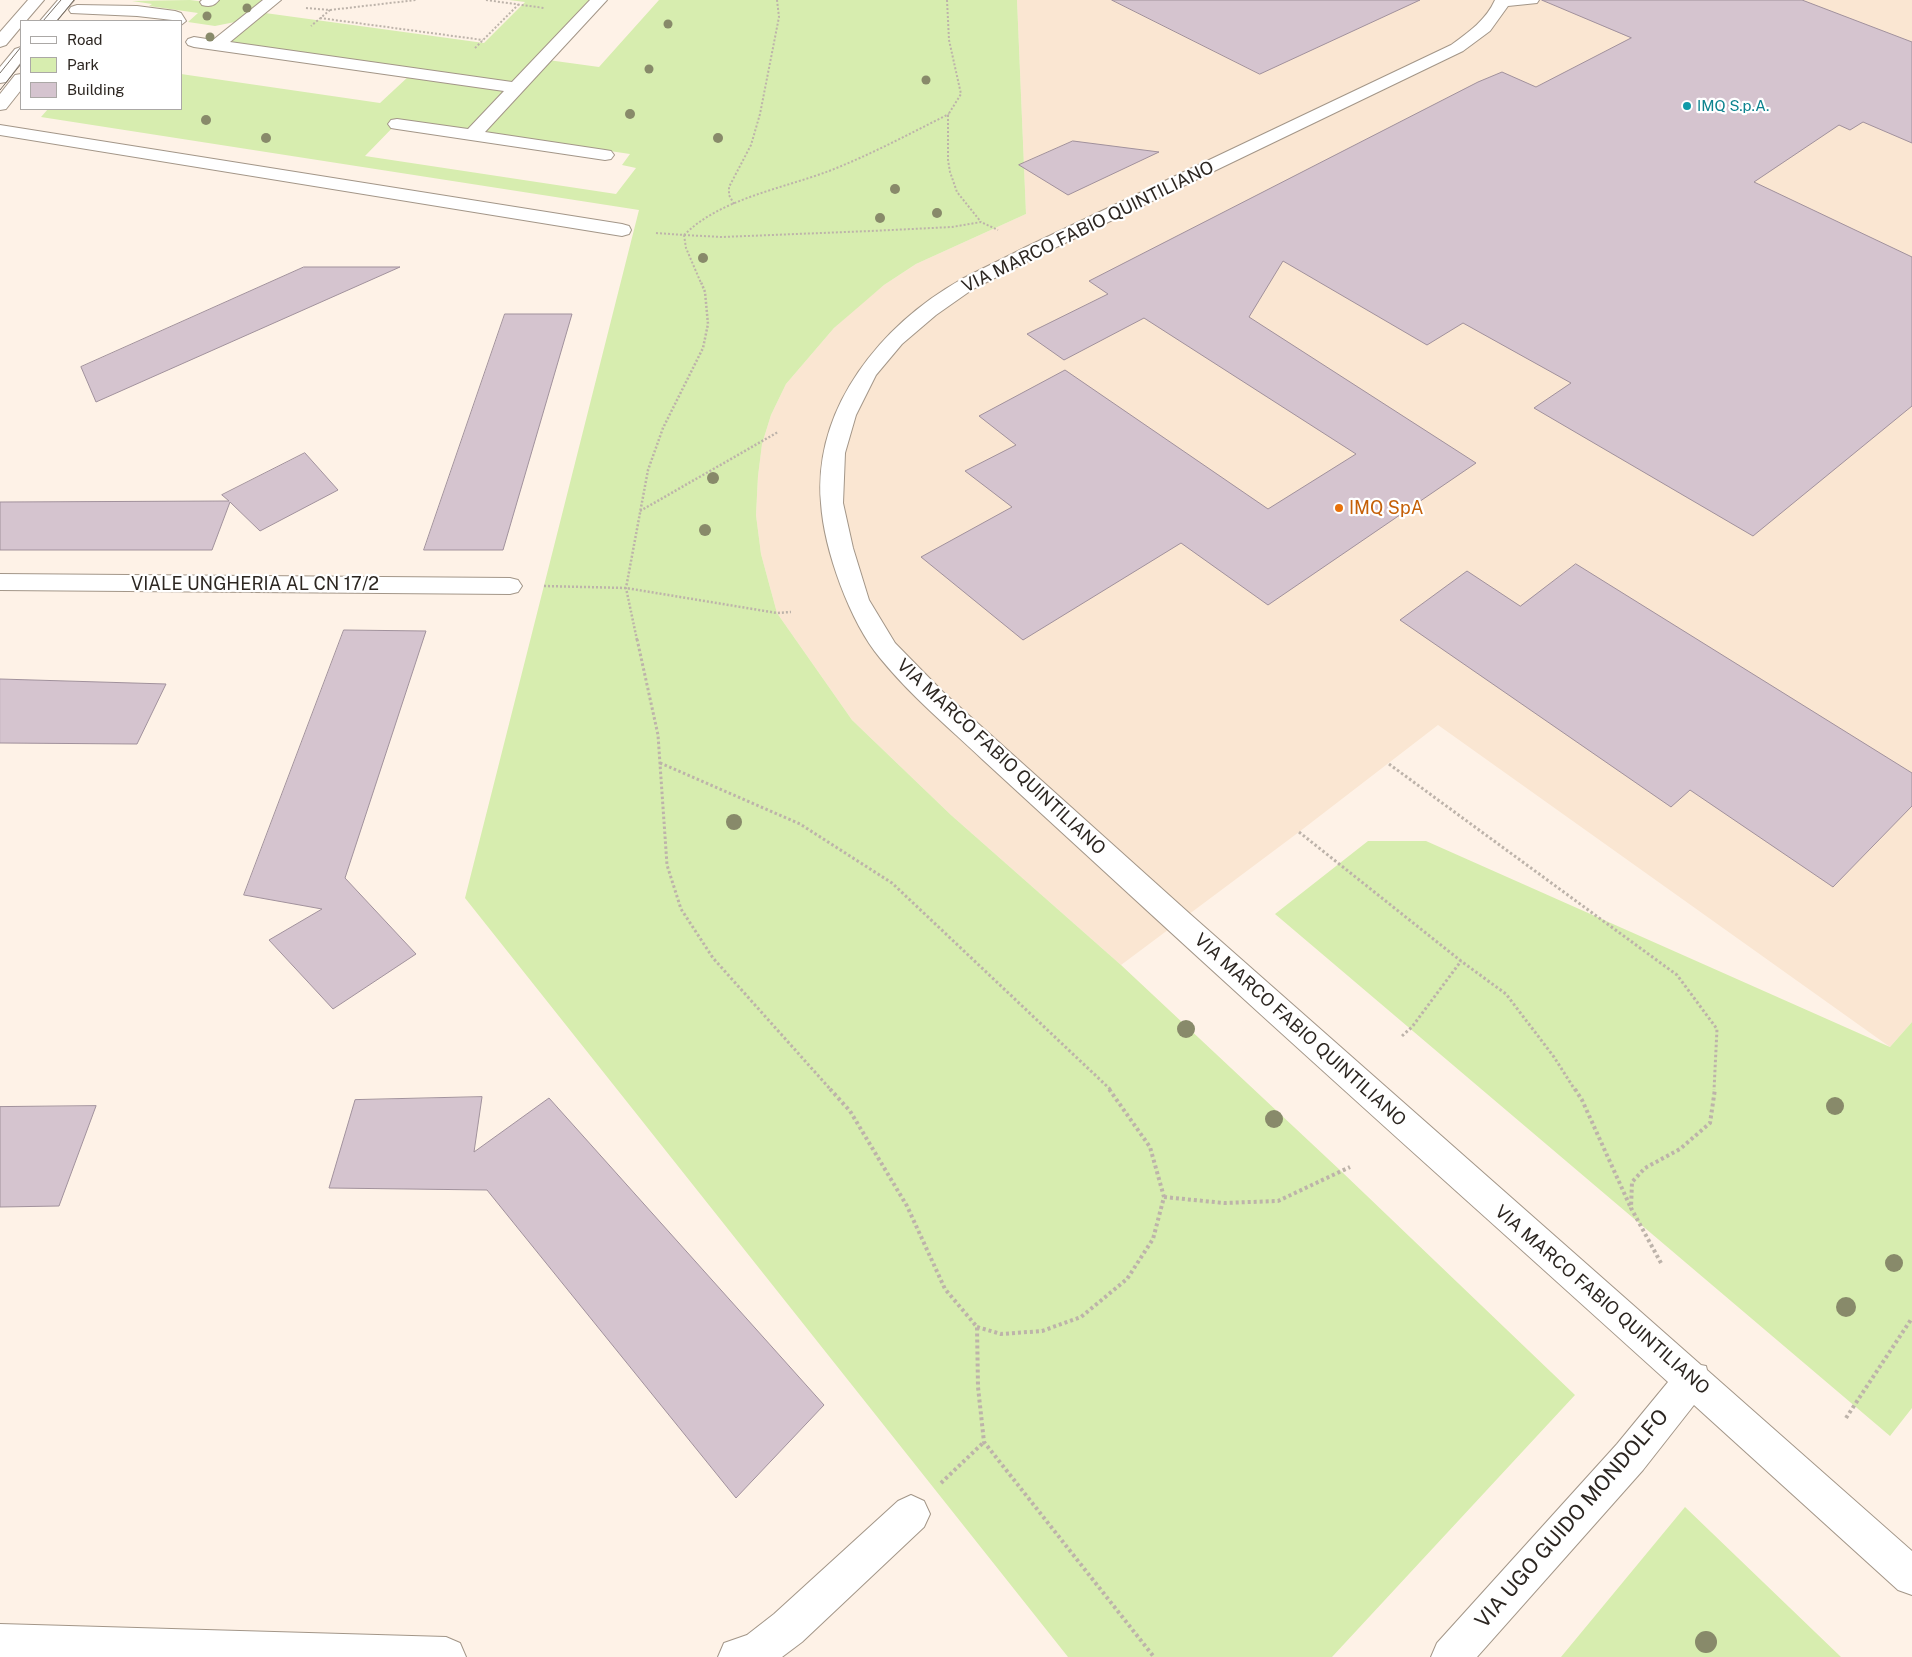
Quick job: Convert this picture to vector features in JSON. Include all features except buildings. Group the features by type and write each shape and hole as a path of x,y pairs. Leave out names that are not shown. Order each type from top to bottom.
{"street":[{"path":"0,42 36,0"},
{"path":"217,45 273,0"},
{"path":"472,135 599,0"},
{"name":"VIA MARCO FABIO QUINTILIANO","path":"1512,1 1475,36 1457,48 1033,251 966,285 928,311 895,340 867,373 845,415 834,454 832,503 841,548 857,600 886,649 928,692 1180,922 1912,1576"},
{"path":"50,20 74,8 137,10 175,16 177,20"},
{"path":"182,25 234,32"},
{"path":"194,42 517,88"},
{"path":"0,78 20,53"},
{"path":"0,104 20,80"},
{"path":"398,124 605,155"},
{"path":"0,130 622,230"},
{"name":"VIALE UNGHERIA AL CN 17/2","path":"0,582 510,586"},
{"name":"VIA UGO GUIDO MONDOLFO","path":"1451,1657 1630,1457 1693,1379"},
{"path":"738,1657 757,1652 788,1628 911,1514"},
{"path":"0,1644 446,1657"}],"path":[{"path":"330,10 416,0"},
{"path":"486,0 586,13"},
{"path":"734,204 729,196 730,187 751,145 760,114 779,18 777,0"},
{"path":"684,235 696,223 717,210 829,171 878,150 949,114 959,102 961,94 949,40 947,0"},
{"path":"445,78 519,4"},
{"path":"320,18 483,40"},
{"path":"949,114 947,148 954,187 966,206 981,222 1001,232"},
{"path":"622,230 722,237 952,227 981,222"},
{"path":"660,763 800,824 892,883 1113,1092 1150,1147 1164,1197 1153,1238 1127,1279 1081,1317 1042,1331 1001,1334 977,1327 945,1289 907,1206 850,1111 714,958 681,908 667,865 658,735 626,588 648,470 663,428 703,348 708,324 705,292 686,248 684,235"},
{"path":"640,511 778,432"},
{"path":"510,586 626,588 777,613 791,612"},
{"path":"1389,764 1677,975 1717,1029 1715,1086 1710,1123 1680,1149 1645,1168 1632,1182 1631,1208"},
{"path":"1299,832 1461,961 1506,994 1554,1057 1582,1100 1631,1208 1660,1263"},
{"path":"1402,1036 1412,1028 1461,961"},
{"path":"1164,1197 1224,1203 1278,1201 1350,1167"},
{"path":"1846,1418 1912,1318"},
{"path":"977,1327 978,1387 984,1442 1154,1657"},
{"path":"911,1514 984,1442"}],"shaded area":[{"path":"1017,0 1912,0 1912,1022 1890,1047 1438,725 1121,965 951,815 852,720 777,613 761,554 756,515 762,444 771,415 786,384 834,328 859,305 884,285 916,264 1026,214"}],"green space":[{"path":"190,0 214,3 218,0 265,0 240,21 215,26 188,22 198,13 149,6 152,4 132,1"},
{"path":"509,0 591,0 513,83 228,43 265,13 484,43 525,2"},
{"path":"659,0 1017,0 1026,214 916,264 884,285 834,328 786,384 771,415 762,444 756,515 761,554 777,613 852,720 951,815 1121,965 1342,1172 1575,1395 1332,1657 1068,1657 465,898 639,210 41,117 47,110 182,110 182,74 380,103 409,76 507,89 469,130 400,120 365,156 616,194 636,168 622,165 630,154 481,132 548,60 599,67"},
{"path":"1368,841 1426,841 1890,1047 1912,1022 1912,1408 1890,1436 1275,914"},
{"path":"1685,1507 1841,1657 1561,1657"}],"tram line":[{"path":"44,20 61,0"},
{"path":"58,20 74,0"},
{"path":"0,73 20,48"},
{"path":"0,90 20,65"}],"place":[{"name":"IMQ S.p.A.","path":"1687,106"},
{"name":"IMQ SpA","path":"1339,508"}]}
